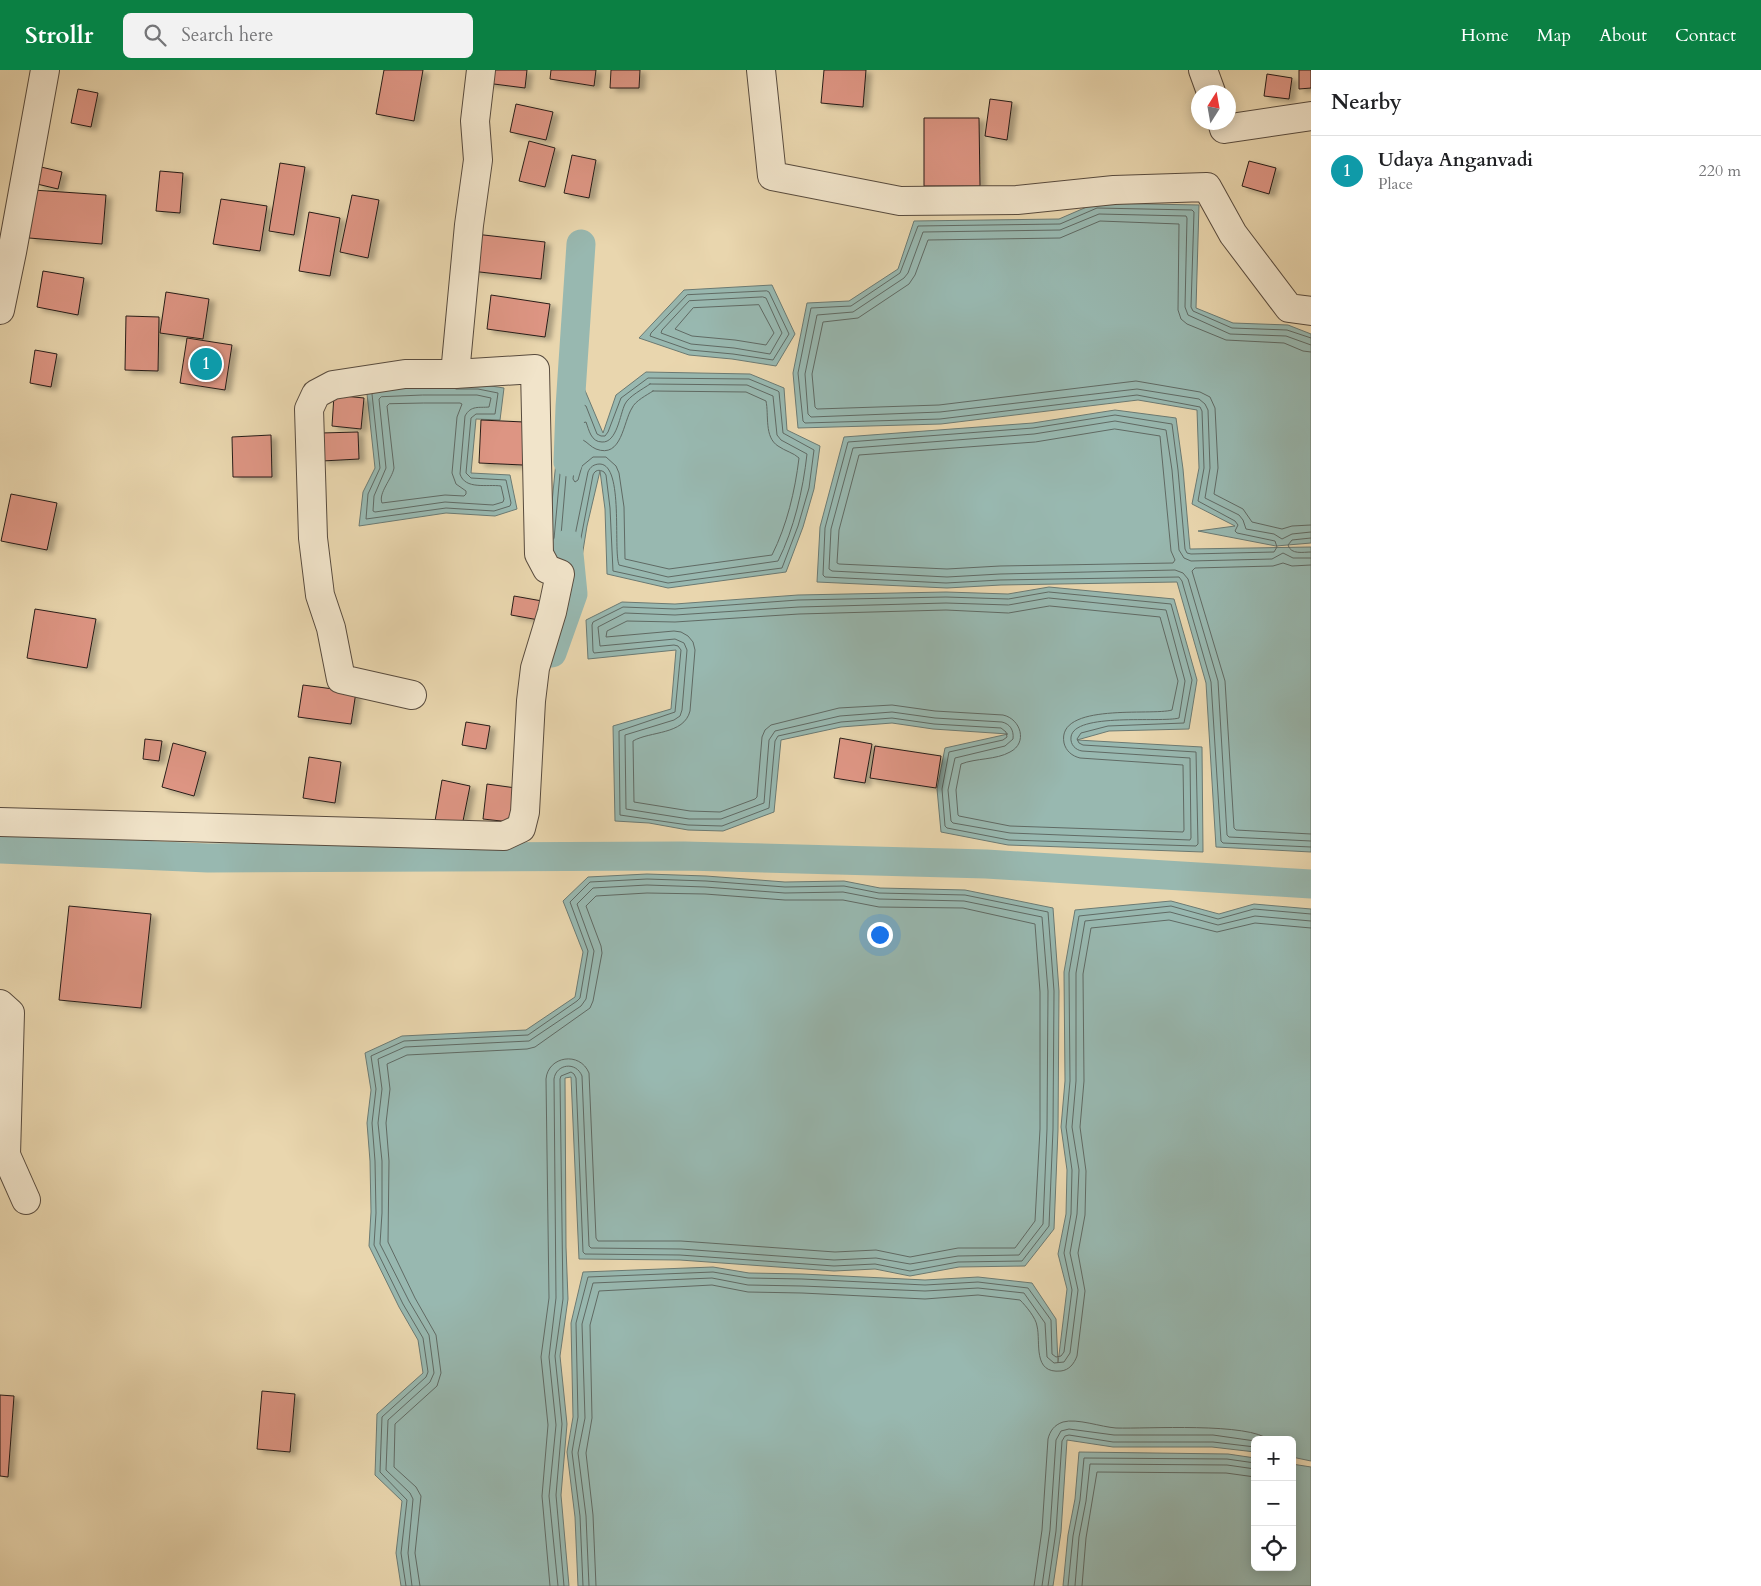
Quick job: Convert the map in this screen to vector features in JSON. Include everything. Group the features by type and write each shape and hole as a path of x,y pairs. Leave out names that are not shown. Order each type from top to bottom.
{"street":[{"path":"0,310 45,70"},
{"path":"455,374 469,225 478,160 475,121 481,70"},
{"path":"760,70 772,176 900,201 1017,200 1114,190 1207,186 1233,234 1289,308 1311,311"},
{"path":"1203,70 1208,85"},
{"path":"1236,127 1311,116"},
{"path":"0,822 504,836 521,828 525,812 531,701 535,668 552,612 560,574 546,569 539,554 535,369 455,374 405,374 333,385 316,394 310,409 313,538 320,595 331,628 340,679 412,695"},
{"path":"0,1004 10,1013 3,1155 26,1200"}],"water":[{"path":"1096,203 1199,205 1196,308 1233,323 1288,325 1311,334 1311,543 1276,546 1198,531 1235,526 1192,504 1199,468 1197,410 1138,400 941,424 798,428 793,373 807,303 849,301 898,269 914,221 1059,219"},
{"path":"772,285 795,334 776,366 689,355 639,338 684,290"},
{"path":"646,372 750,374 784,388 787,430 820,446 814,489 803,527 786,572 668,588 607,574 605,509 600,471 587,526 580,569 547,554 557,451 584,388 603,433 616,395"},
{"path":"478,384 504,388 500,420 476,419 471,473 510,475 517,509 495,516 446,513 359,526 363,492 375,468 367,394 369,387"},
{"path":"1115,410 1176,418 1183,469 1190,549 1311,547 1311,852 1216,847 1206,683 1177,582 1001,585 947,588 817,582 820,527 844,437 1033,423"},
{"path":"1049,587 1174,599 1197,680 1189,729 1109,731 1077,740 1202,747 1203,852 1008,845 941,832 937,789 945,748 1008,734 933,729 892,723 841,727 781,740 774,812 723,831 688,830 649,823 615,821 613,726 671,709 676,650 588,659 586,620 622,602 675,604 798,595 946,592 1008,594"},
{"path":"647,874 785,882 844,881 880,888 965,890 1053,908 1059,991 1058,1130 1054,1229 1025,1266 959,1267 910,1276 875,1269 834,1271 680,1260 579,1259 571,1077 565,1078 568,1299 560,1356 567,1424 561,1495 569,1586 401,1586 396,1553 402,1501 375,1475 377,1414 423,1373 418,1340 399,1307 369,1246 371,1212 367,1123 371,1090 365,1053 402,1036 526,1030 575,997 583,952 563,901 588,877"},
{"path":"1171,901 1219,914 1254,904 1311,909 1311,1461 1296,1458 1296,1436 1251,1436 1251,1452 1212,1447 1113,1447 1067,1440 1061,1532 1053,1586 578,1586 575,1517 567,1452 573,1417 571,1323 583,1272 713,1267 749,1273 925,1280 978,1277 1032,1283 1056,1319 1058,1363 1067,1289 1058,1254 1066,1214 1067,1170 1061,1127 1065,1081 1064,972 1075,910"},
{"path":"1079,1452 1228,1454 1251,1457 1251,1571 1296,1571 1296,1465 1311,1467 1311,1586 1063,1586 1068,1535 1075,1499"}],"building":[{"path":"384,70 423,70 414,121 376,114"},
{"path":"488,70 527,70 525,88 486,83"},
{"path":"551,70 596,70 594,86 550,79"},
{"path":"611,70 640,70 639,88 610,88"},
{"path":"824,70 866,70 863,107 821,103"},
{"path":"1299,70 1311,70 1311,88 1299,89"},
{"path":"1267,74 1292,78 1289,99 1264,96"},
{"path":"78,89 98,93 91,127 71,123"},
{"path":"990,99 1012,102 1007,140 985,136"},
{"path":"516,104 553,112 546,140 510,132"},
{"path":"924,118 979,118 980,186 924,186"},
{"path":"529,141 555,148 545,187 519,181"},
{"path":"572,155 596,160 589,198 564,193"},
{"path":"1249,161 1276,168 1269,194 1242,186"},
{"path":"280,163 305,167 294,235 269,231"},
{"path":"41,167 62,172 58,189 37,184"},
{"path":"160,171 183,173 180,213 156,211"},
{"path":"33,190 106,195 102,244 29,238"},
{"path":"352,195 379,200 368,258 340,252"},
{"path":"221,199 267,206 260,251 213,244"},
{"path":"309,212 340,218 330,276 299,271"},
{"path":"475,234 545,242 541,279 471,271"},
{"path":"43,271 84,278 78,315 37,307"},
{"path":"166,292 209,299 203,339 160,333"},
{"path":"491,295 550,304 545,337 487,329"},
{"path":"126,316 159,317 158,371 125,370"},
{"path":"187,338 232,345 225,390 180,383"},
{"path":"35,350 57,354 51,387 30,383"},
{"path":"334,395 364,398 361,429 332,426"},
{"path":"481,420 524,422 523,465 479,463"},
{"path":"358,432 359,459 322,461 321,433"},
{"path":"271,435 272,477 233,477 232,437"},
{"path":"11,494 57,503 47,550 1,541"},
{"path":"514,596 542,601 539,620 511,615"},
{"path":"35,609 96,619 87,668 27,658"},
{"path":"303,685 356,692 351,724 298,717"},
{"path":"466,722 490,726 486,749 462,745"},
{"path":"840,738 872,744 865,783 834,778"},
{"path":"145,739 162,741 159,761 143,759"},
{"path":"173,743 206,752 194,796 162,787"},
{"path":"875,746 941,756 936,788 870,778"},
{"path":"309,757 341,762 335,803 303,798"},
{"path":"442,780 470,786 462,826 435,821"},
{"path":"487,784 523,789 519,823 483,819"},
{"path":"69,906 151,914 141,1008 59,1000"},
{"path":"262,1391 295,1394 290,1452 257,1449"},
{"path":"0,1395 14,1396 8,1477 0,1476"}],"waterway":[{"path":"568,462 581,244"},
{"path":"552,653 573,594 568,544"},
{"path":"0,849 208,858 684,856 986,864 1311,884"}],"place":[{"name":"Udaya Anganvadi","path":"206,364"}]}
